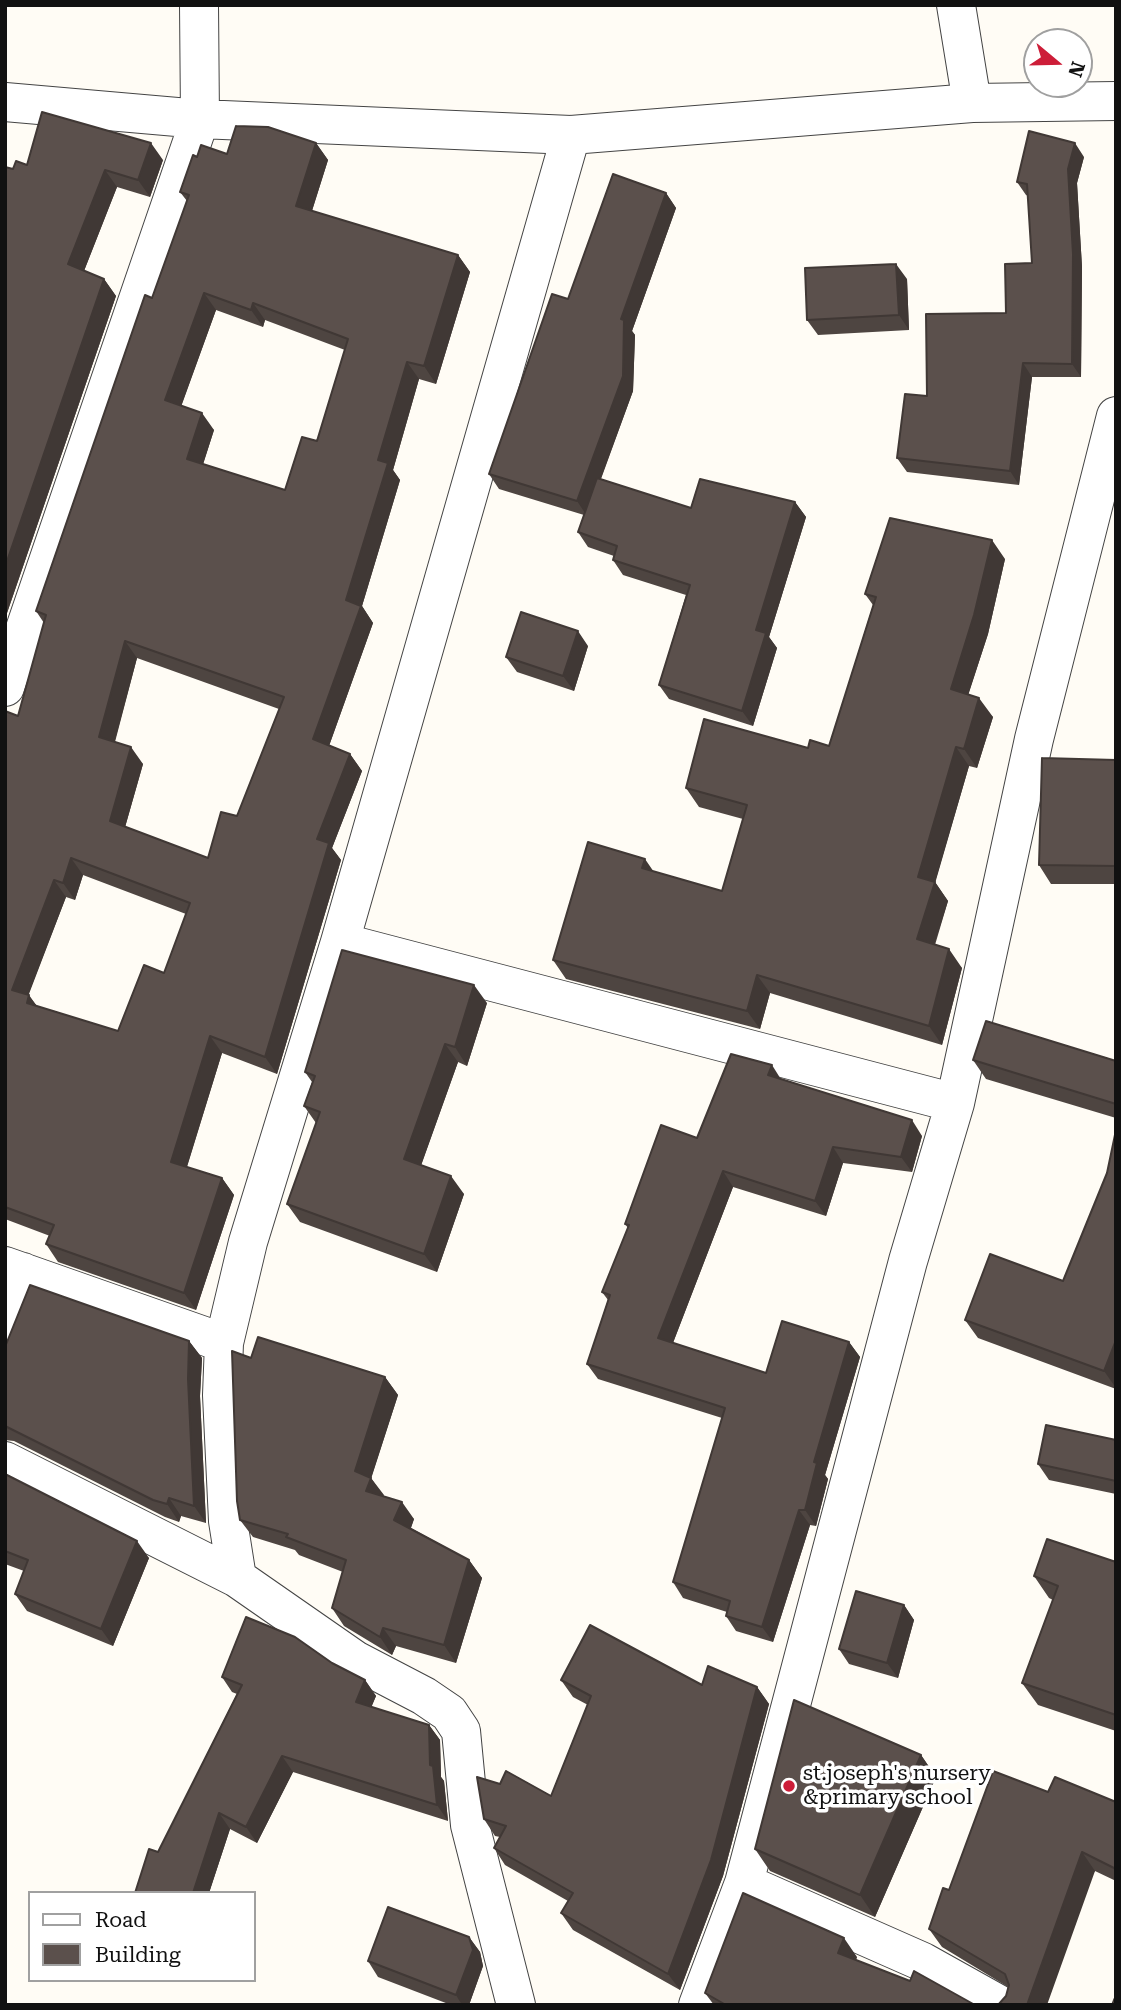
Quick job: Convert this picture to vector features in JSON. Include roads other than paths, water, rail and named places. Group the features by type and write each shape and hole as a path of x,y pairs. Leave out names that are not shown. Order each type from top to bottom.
{"street":[{"path":"5,687 200,119 199,5"},
{"path":"956,5 972,103"},
{"path":"5,102 200,119 571,135 972,103 1116,101"},
{"path":"237,1578 227,1496 222,1395 224,1343 248,1242 341,942 571,135"},
{"path":"698,2005 744,1883 908,1261 955,1103 1034,739 1116,416"},
{"path":"341,942 955,1103"},
{"path":"5,1322 14,1269 224,1343"},
{"path":"5,1461 237,1578 355,1660 424,1696 449,1713 461,1731 470,1825 516,2005"},
{"path":"744,1883 923,1962 1000,2005"}],"place":[{"name":"st.joseph's nursery &primary school","path":"789,1786"}]}
